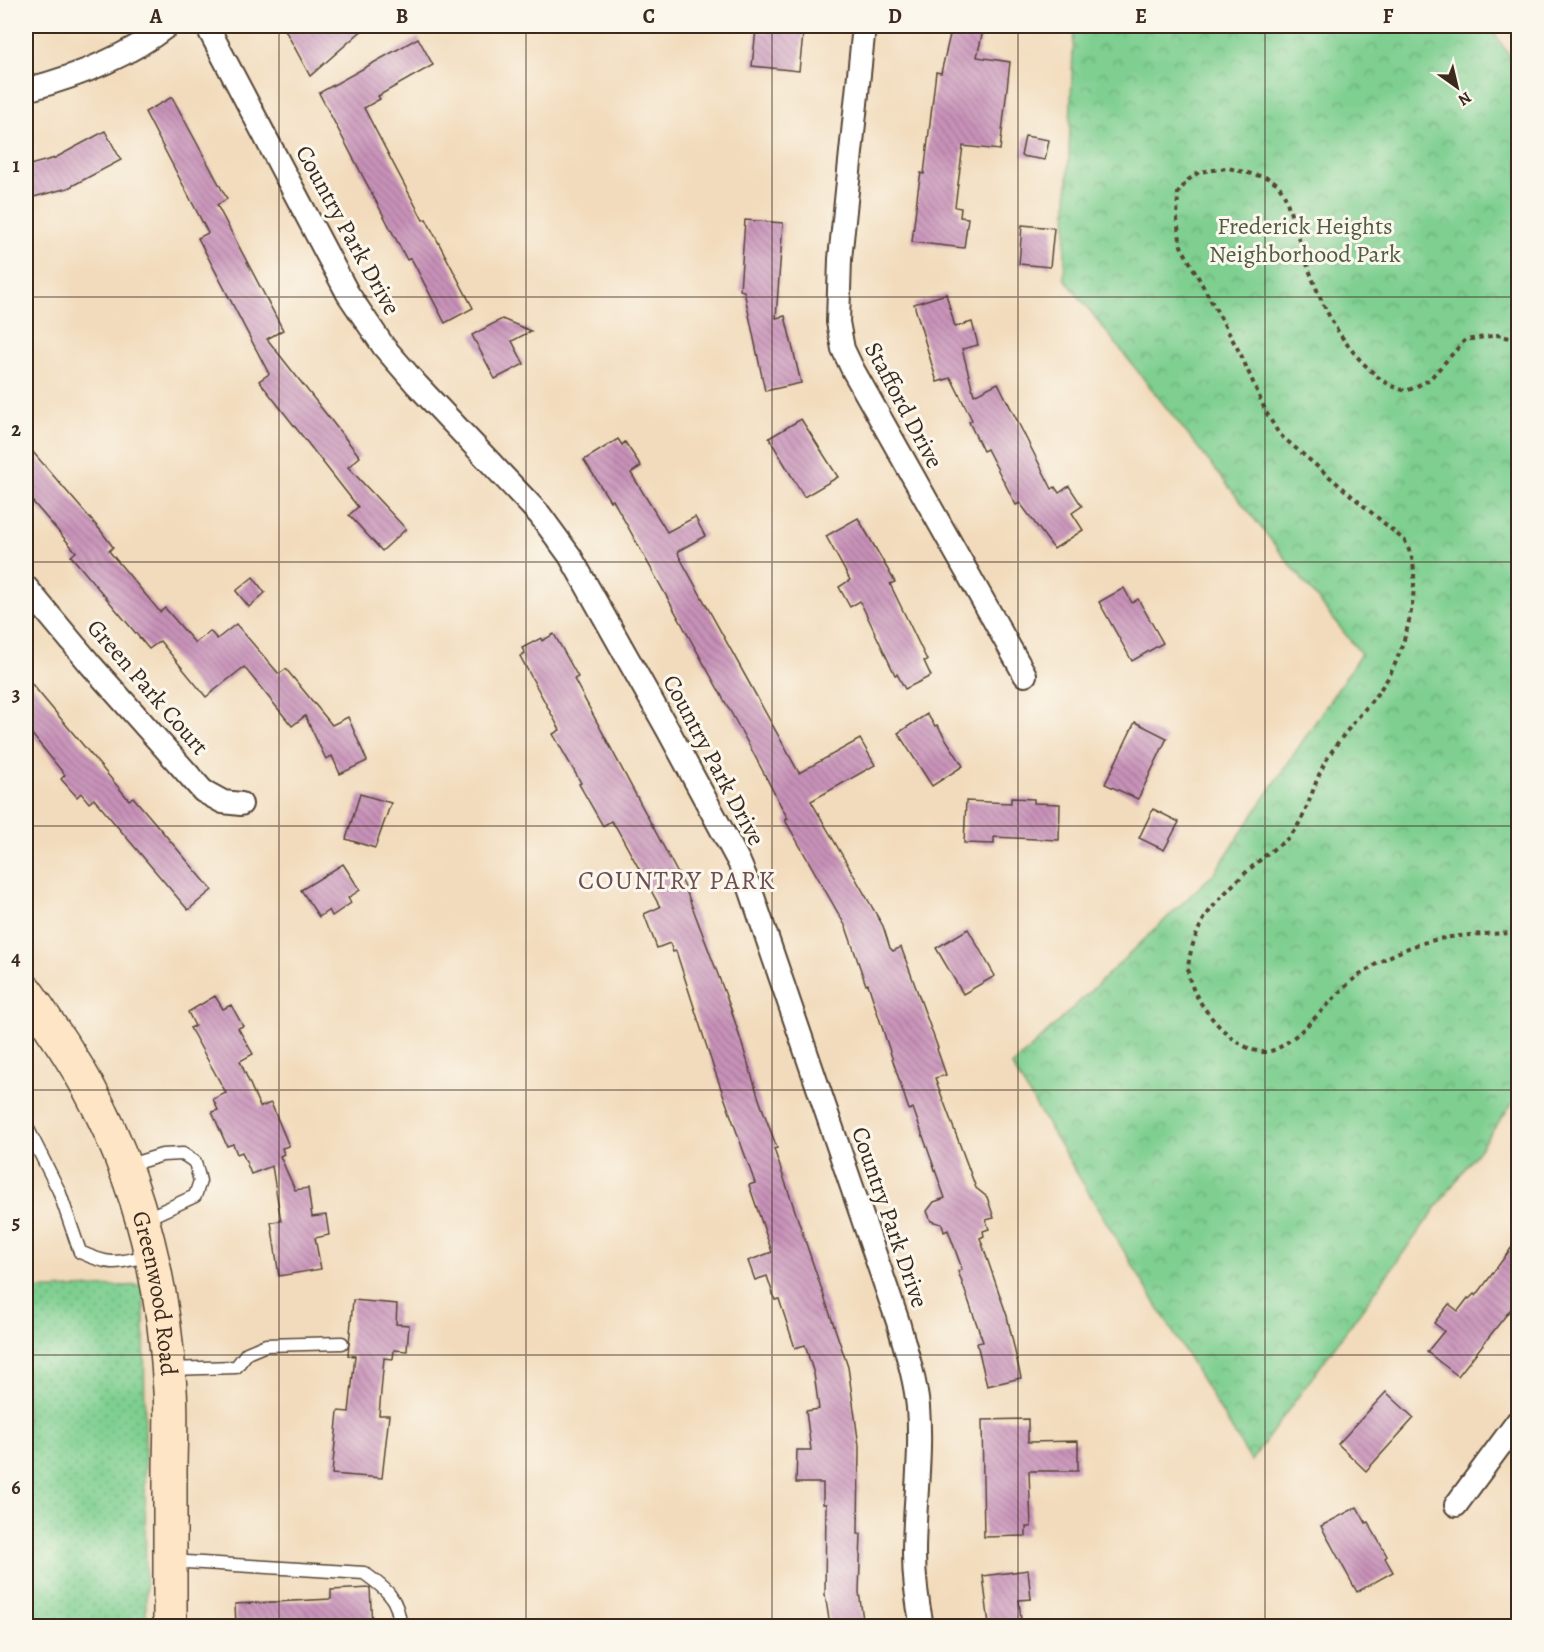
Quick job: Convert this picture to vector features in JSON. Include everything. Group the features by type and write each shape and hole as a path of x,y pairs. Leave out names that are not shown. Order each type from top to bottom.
{"main road":[{"name":"Greenwood Road","path":"29,1003 66,1049 99,1107 125,1167 152,1254 165,1324 169,1369 170,1626"}],"street":[{"path":"26,90 117,58 167,26"},
{"name":"Country Park Drive","path":"207,26 348,294 384,347 417,386 540,515 570,556 668,730 738,861 758,910 911,1366 918,1406 914,1555 916,1597 922,1626"},
{"name":"Stafford Drive","path":"864,26 840,260 838,322 843,349 943,534 1024,675"},
{"name":"Green Park Court","path":"26,587 91,665 203,791 223,802 241,804"},
{"path":"1456,1505 1518,1421"}],"lane":[{"path":"26,1125 59,1191 80,1252 98,1260 116,1263 152,1254"},
{"path":"125,1167 162,1155 183,1154 195,1162 200,1181 195,1196 143,1220"},
{"path":"169,1369 236,1367 247,1353 266,1345 342,1342"},
{"path":"170,1561 364,1573 387,1589 399,1612 400,1626"}],"path":[{"path":"1518,340 1498,335 1465,340 1429,380 1407,391 1394,388 1378,378 1356,356 1337,331 1318,296 1285,196 1278,184 1269,178 1247,172 1228,168 1214,169 1200,172 1188,180 1178,193 1177,220 1181,246 1241,355 1266,412 1279,434 1405,541 1413,561 1414,580 1408,626 1388,677 1327,759 1298,823 1289,836 1246,873 1206,916 1195,939 1188,976 1200,1005 1236,1042 1249,1049 1265,1052 1283,1045 1353,980 1406,949 1435,939 1479,934 1518,933"}],"green space":[{"name":"Frederick Heights Neighborhood Park","path":"1074,26 1489,26 1518,68 1518,1096 1251,1461 1012,1066 1215,872 1361,654 1064,278"},
{"path":"144,1285 146,1626 26,1626 26,1290"}],"building":[{"path":"283,26 367,26 310,76"},
{"path":"767,26 804,26 799,71 752,66 756,30 766,32"},
{"path":"952,26 984,26 977,57 1010,62 1000,150 963,146 955,207 961,208 960,217 968,218 964,248 912,242 921,173 924,174 936,72 941,73"},
{"path":"418,38 433,65 378,96 380,99 364,108 473,308 445,323 411,258 407,260 319,93"},
{"path":"172,97 227,199 217,205 283,330 267,339 360,457 348,467 406,529 382,551 349,515 358,507 259,381 269,374 198,238 208,233 145,112"},
{"path":"105,131 121,160 68,188 26,199 26,166 55,158"},
{"path":"1025,136 1049,140 1045,160 1021,156"},
{"path":"745,220 783,223 776,318 785,316 801,383 765,391 744,291 740,290"},
{"path":"1022,225 1054,228 1050,267 1019,264"},
{"path":"946,294 955,327 972,322 978,345 962,349 974,395 998,383 1052,489 1055,487 1059,493 1069,486 1082,506 1072,513 1083,530 1054,549 1020,503 1016,505 987,449 983,451 969,422 972,420 951,378 937,382 914,304"},
{"path":"502,319 531,331 512,341 524,364 495,379 472,335"},
{"path":"801,419 838,477 804,497 769,438"},
{"path":"618,439 622,445 625,442 641,466 631,473 667,532 695,517 705,536 678,551 679,556 799,773 860,739 875,765 811,801 883,926 890,948 893,951 901,947 938,1048 946,1075 935,1078 976,1188 987,1197 994,1218 986,1220 989,1229 983,1231 984,1236 980,1238 1007,1316 1021,1378 987,1386 977,1343 983,1342 958,1271 962,1269 948,1230 944,1232 942,1224 931,1221 927,1211 934,1202 945,1198 913,1108 909,1110 868,984 866,985 846,927 785,820 788,819 749,745 613,500 610,501 584,460"},
{"path":"26,444 101,531 113,547 109,551 160,612 165,608 195,643 210,631 217,639 236,624 279,674 286,669 332,725 348,717 367,761 340,774 332,756 326,759 305,716 292,726 244,667 206,697 160,641 149,649 71,556 76,552 26,494"},
{"path":"858,518 895,582 890,584 927,660 924,661 931,676 905,689 897,674 895,675 860,601 850,607 839,587 850,580 826,536"},
{"path":"253,577 265,593 249,607 236,591"},
{"path":"1124,588 1132,603 1138,599 1163,643 1132,661 1099,602"},
{"path":"554,634 578,677 574,679 684,885 731,1009 777,1148 774,1149 848,1367 859,1446 858,1534 861,1534 859,1592 864,1626 830,1626 825,1594 826,1504 823,1504 823,1483 796,1483 797,1450 811,1450 806,1411 819,1409 814,1374 805,1345 795,1348 779,1299 775,1300 767,1276 755,1280 748,1261 772,1252 749,1185 755,1183 713,1066 676,951 673,952 670,943 657,948 644,914 660,907 616,827 611,821 603,826 579,784 581,783 553,734 560,730 520,656 525,653 522,648"},
{"path":"26,677 129,800 133,797 212,890 188,910 94,799 89,803 81,793 77,797 61,779 65,775 26,727"},
{"path":"927,714 935,726 937,725 963,766 932,786 898,733"},
{"path":"1135,722 1167,738 1138,799 1105,784"},
{"path":"360,794 391,803 375,848 346,839"},
{"path":"1011,798 1034,799 1034,803 1060,804 1059,840 994,837 994,844 964,843 966,801 1011,803"},
{"path":"1153,809 1179,822 1164,850 1139,838"},
{"path":"343,864 360,890 348,898 351,903 332,916 329,910 319,917 301,890"},
{"path":"968,929 995,976 963,994 936,948"},
{"path":"215,996 223,1009 231,1005 243,1026 238,1028 253,1054 240,1061 260,1107 271,1103 289,1146 282,1148 284,1154 280,1156 295,1190 308,1188 312,1217 326,1215 329,1235 315,1238 321,1269 279,1276 271,1222 281,1221 272,1166 251,1174 242,1152 237,1154 233,1144 227,1146 212,1112 218,1110 213,1099 226,1093 190,1028 195,1026 188,1012"},
{"path":"1518,1239 1518,1300 1458,1376 1427,1352 1444,1331 1434,1323 1449,1304 1458,1311 1468,1298 1474,1294 1476,1296"},
{"path":"353,1300 397,1304 396,1324 409,1325 407,1351 394,1350 393,1359 384,1358 379,1415 389,1415 382,1478 332,1474 338,1411 349,1412 355,1356 348,1355"},
{"path":"1386,1392 1414,1418 1366,1471 1338,1444"},
{"path":"1028,1419 1028,1442 1078,1441 1078,1471 1029,1471 1031,1527 1026,1527 1026,1536 984,1537 982,1420"},
{"path":"1357,1507 1387,1556 1385,1558 1393,1572 1357,1592 1321,1526"},
{"path":"1028,1570 1031,1599 1019,1600 1021,1621 989,1625 983,1576"},
{"path":"370,1588 372,1626 236,1626 235,1604 331,1599 331,1590"}],"district":[{"name":"COUNTRY PARK","path":"677,880"}]}
